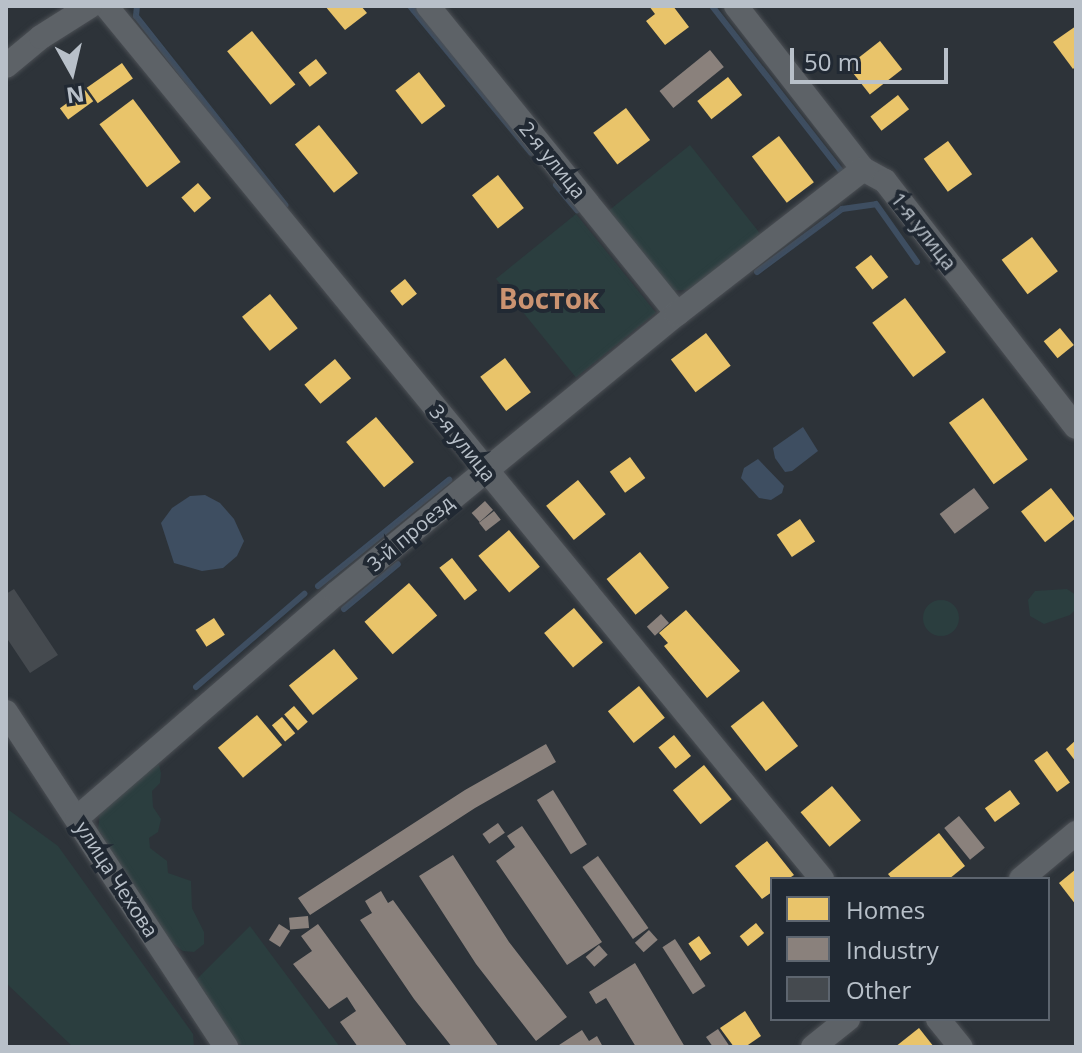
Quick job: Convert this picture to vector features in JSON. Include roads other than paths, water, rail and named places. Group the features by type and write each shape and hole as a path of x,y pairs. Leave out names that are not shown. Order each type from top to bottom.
{"street":[{"path":"6,66 41,37 90,6"},
{"name":"3-я улица","path":"106,6 820,877"},
{"name":"2-я улица","path":"428,6 677,314"},
{"name":"1-я улица","path":"736,6 863,169 885,181 1076,427"},
{"name":"3-й проезд","path":"77,818 337,593 677,314 863,169"},
{"name":"улица Чехова","path":"6,712 226,1047"},
{"path":"1023,877 1076,833"},
{"path":"813,1047 846,1021"},
{"path":"940,1021 961,1047"}],"water":[{"path":"803,427 818,451 792,471 785,472 775,458 773,448"},
{"path":"758,459 784,486 782,493 771,500 759,498 741,478 744,468"},
{"path":"205,495 220,503 234,519 244,541 237,556 223,568 202,571 174,563 161,523 172,508 190,496"}],"waterway":[{"path":"137,6 136,16 285,205"},
{"path":"410,6 531,153"},
{"path":"712,6 841,171"},
{"path":"556,185 577,210"},
{"path":"757,272 842,209 876,204 917,262"},
{"path":"318,586 449,480"},
{"path":"344,609 398,564"},
{"path":"196,687 304,594"}],"district":[{"name":"Восток","path":"549,298"}]}
